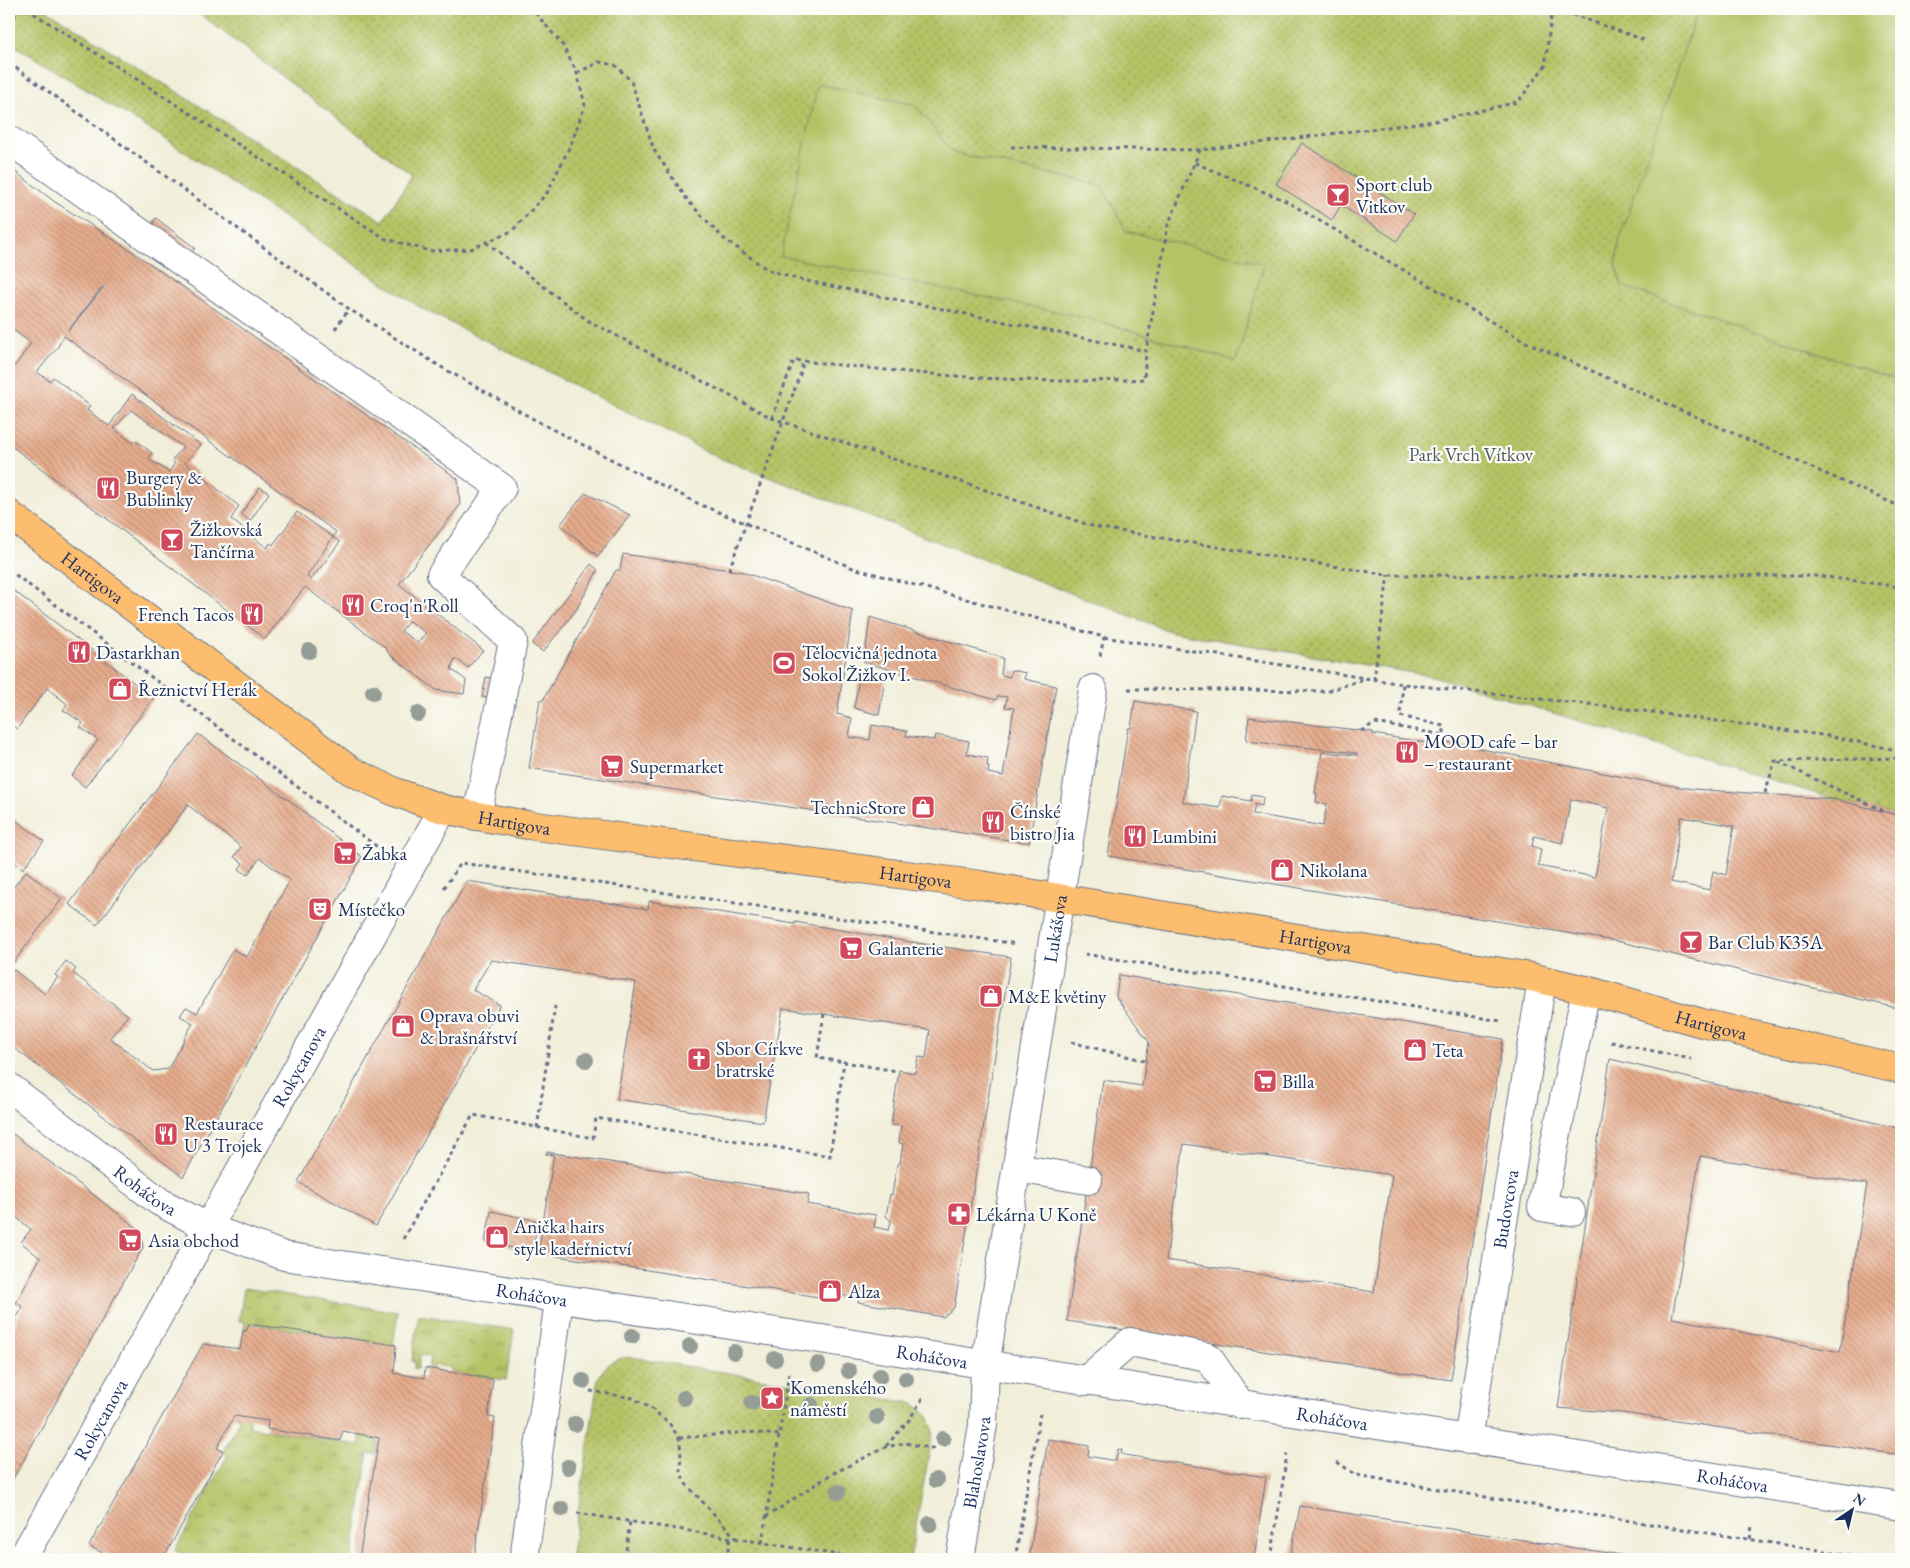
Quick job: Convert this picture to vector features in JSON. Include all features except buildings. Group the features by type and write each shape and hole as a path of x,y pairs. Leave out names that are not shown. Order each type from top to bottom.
{"main road":[{"name":"Hartigova","path":"9,514 351,771 395,792 443,809 528,825 972,884 1542,980 1586,990 1702,1023 1901,1069"}],"street":[{"path":"9,140 502,488 441,575 513,642 477,816"},
{"name":"Lukášova","path":"986,1366 1094,689"},
{"name":"Rokycanova","path":"22,1559 443,809"},
{"name":"Budovcova","path":"1468,1440 1542,980"},
{"path":"1571,1212 1542,1207 1586,990"},
{"name":"Roháčova","path":"9,1087 160,1202 209,1228 284,1256 1901,1506"},
{"path":"1018,1168 1088,1180"},
{"path":"524,1559 559,1300"},
{"path":"1085,1381 1130,1342 1208,1357 1241,1405"},
{"name":"Blahoslavova","path":"960,1559 983,1425 986,1366"}],"path":[{"path":"9,24 20,9"},
{"path":"27,9 386,239 430,251 471,249 512,231 547,193 571,144 584,105 578,73 562,44 532,9"},
{"path":"1011,147 1200,150 1435,121 1518,102 1545,66 1552,9"},
{"path":"1557,9 1644,40"},
{"path":"578,73 598,62 615,65 631,81 654,150 688,201 723,238 768,270 798,279 1146,351"},
{"path":"9,63 349,309 441,367 546,426 699,504 854,568 1104,637 1365,679 1605,706 1829,736 1901,752"},
{"path":"772,418 794,360 944,375 1094,382 1144,379 1146,351 1168,225 1200,150"},
{"path":"1195,163 1286,201 1526,342 1901,507"},
{"path":"486,242 587,320 772,418 1095,527 1388,575 1819,576 1901,587"},
{"path":"729,570 801,372 802,361"},
{"path":"9,570 380,850"},
{"path":"1374,680 1388,575"},
{"path":"1094,689 1328,691 1365,679"},
{"path":"1361,731 1375,723 1444,735 1444,726 1400,716 1403,684"},
{"path":"1775,761 1901,758"},
{"path":"1765,794 1775,761"},
{"path":"1775,761 1886,812"},
{"path":"444,888 461,863 1052,949 1533,1027"},
{"path":"537,1128 555,1006"},
{"path":"824,1014 817,1058 896,1071"},
{"path":"1066,1041 1146,1061"},
{"path":"401,1241 473,1115 593,1138 596,1118 830,1156 844,1062"},
{"path":"762,1543 789,1373"},
{"path":"590,1391 633,1398 652,1409 669,1423 679,1438 681,1452 680,1471 686,1484 737,1539"},
{"path":"886,1447 909,1420 924,1396"},
{"path":"1015,1559 1040,1414"},
{"path":"679,1438 749,1432 779,1435"},
{"path":"766,1516 830,1474 886,1447 905,1443 936,1449"},
{"path":"1271,1559 1287,1454"},
{"path":"1337,1462 1356,1475 1586,1514 1876,1559"},
{"path":"577,1513 864,1559"},
{"path":"625,1558 630,1522"},
{"path":"1750,1539 1752,1526"},
{"path":"727,1559 730,1538"}],"green space":[{"name":"Park Vrch Vítkov","path":"9,9 45,9 383,221 412,175 193,9 1698,9 1620,239 1616,264 1622,286 1901,381 1901,816 1833,799 1436,677 1172,632 719,458 421,308 159,135 9,42","holes":["819,84 915,105 953,153 1101,185 1125,231 1264,264 1236,361 1088,318","1302,143 1413,214 1396,241 1341,205 1276,184"]},
{"path":"1698,9 1901,9 1901,381 1622,286 1616,264 1620,239"},
{"path":"818,84 915,105 953,153 1101,185 1126,231 1264,264 1236,361 1088,318 781,256"},
{"path":"244,1288 398,1312 393,1345 249,1323 247,1330 244,1330 245,1322 239,1321"},
{"path":"419,1315 514,1330 506,1380 451,1372 451,1368 434,1365 433,1370 428,1368 430,1357 420,1355 418,1369 414,1369 415,1362 412,1361"},
{"path":"631,1357 911,1403 920,1408 926,1414 933,1432 910,1559 571,1559 598,1379 604,1369 615,1360"},
{"path":"235,1416 250,1418 249,1427 359,1445 361,1435 378,1438 376,1454 368,1453 352,1559 180,1559 183,1555 175,1550 228,1455 223,1451 240,1420"}],"place":[{"name":"Sport club Vitkov","path":"1338,195"},
{"name":"Burgery & Bublinky","path":"108,488"},
{"name":"Žižkovská Tančírna","path":"172,540"},
{"name":"Croq'n'Roll","path":"353,605"},
{"name":"French Tacos","path":"252,614"},
{"name":"Dastarkhan","path":"79,652"},
{"name":"Tělocvičná jednota Sokol Žižkov I.","path":"784,663"},
{"name":"Řeznictví Herák","path":"120,689"},
{"name":"MOOD cafe – bar – restaurant","path":"1407,752"},
{"name":"Supermarket","path":"612,766"},
{"name":"TechnicStore","path":"923,807"},
{"name":"Čínské bistro Jia","path":"993,822"},
{"name":"Lumbini","path":"1135,836"},
{"name":"Žabka","path":"345,853"},
{"name":"Nikolana","path":"1282,870"},
{"name":"Místečko","path":"320,909"},
{"name":"Bar Club K35A","path":"1691,942"},
{"name":"Galanterie","path":"851,948"},
{"name":"M&E květiny","path":"991,996"},
{"name":"Oprava obuvi & brašnářství","path":"403,1026"},
{"name":"Teta","path":"1415,1050"},
{"name":"Sbor Církve bratrské","path":"699,1059"},
{"name":"Billa","path":"1265,1081"},
{"name":"Restaurace U 3 Trojek","path":"166,1134"},
{"name":"Lékárna U Koně","path":"959,1214"},
{"name":"Anička hairs style kadeřnictví","path":"497,1237"},
{"name":"Asia obchod","path":"130,1240"},
{"name":"Alza","path":"830,1291"},
{"name":"Komenského náměstí","path":"772,1398"}]}
